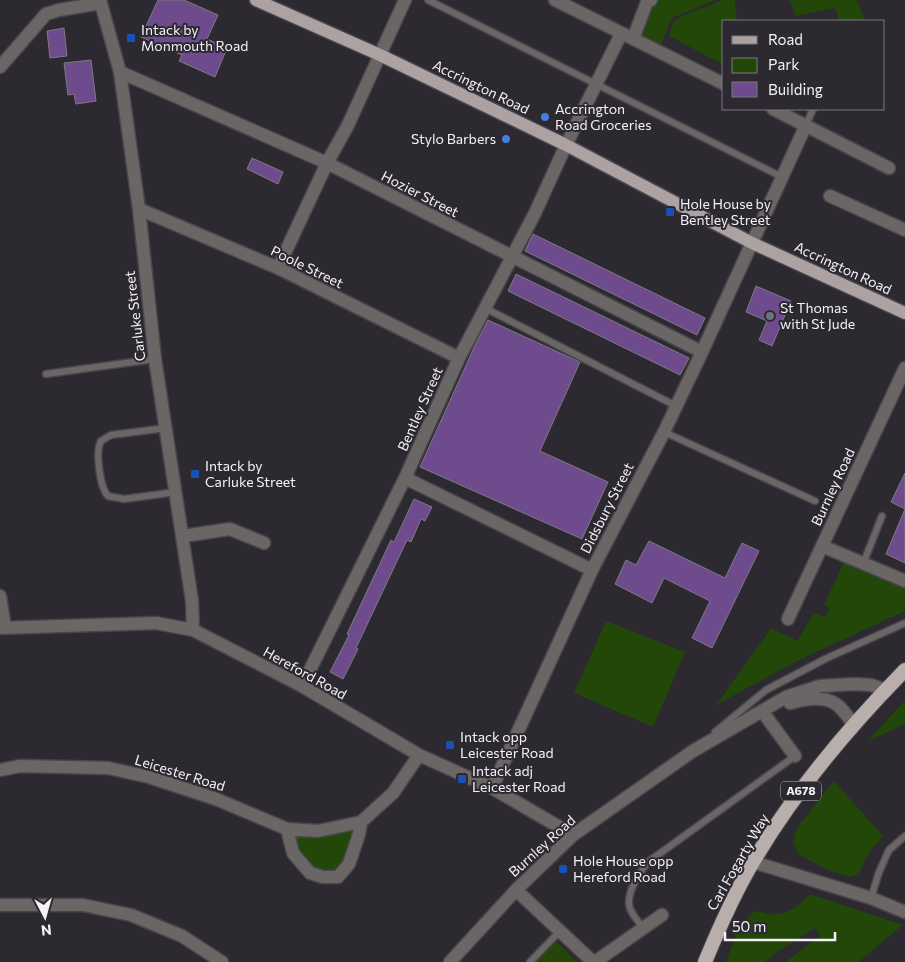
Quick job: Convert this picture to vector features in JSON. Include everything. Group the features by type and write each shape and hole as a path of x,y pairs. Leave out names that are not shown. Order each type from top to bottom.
{"highway":[{"name":"Carl Fogarty Way","path":"705,962 720,926 753,862 787,811 836,745 905,670"}],"main road":[{"name":"Accrington Road","path":"256,0 380,55 566,145 752,243 905,313"}],"street":[{"path":"278,268 327,163 348,126 405,0"},
{"path":"555,0 722,83"},
{"name":"Bentley Street","path":"302,686 405,478 459,358 535,213 566,145 597,85 647,2 651,0"},
{"path":"0,68 46,14 101,2"},
{"name":"Carluke Street","path":"101,2 120,72 139,209 155,359 192,601 193,630"},
{"name":"Hozier Street","path":"120,72 327,163 702,352"},
{"path":"775,110 889,168"},
{"name":"Didsbury Street","path":"492,788 592,570 664,432 702,352 806,125"},
{"path":"830,196 905,230"},
{"name":"Poole Street","path":"139,209 278,268 459,358"},
{"name":"Burnley Road","path":"788,619 905,368"},
{"path":"405,478 592,570"},
{"path":"183,536 230,529 264,543"},
{"path":"822,546 905,582"},
{"path":"0,596 3,628"},
{"name":"Hereford Road","path":"3,628 156,623 193,630 302,686 419,754 492,788 573,835"},
{"name":"Burnley Road","path":"450,962 516,890 573,835 693,751 786,696 820,686 871,685 886,690"},
{"name":"Burnley Road","path":"762,711 800,700 821,699 835,704 854,725"},
{"path":"762,711 795,756"},
{"path":"288,829 293,853 310,873 323,877 338,876 349,864 361,822 393,793 419,754"},
{"name":"Leicester Road","path":"0,770 20,766 108,768 141,775 216,799 288,829 318,831 361,822"},
{"path":"753,862 871,898 905,912"},
{"path":"516,890 594,962 662,915"},
{"path":"0,905 83,905 131,915 182,936 222,962"}],"lane":[{"path":"428,0 782,177"},
{"path":"806,125 813,110"},
{"path":"485,308 676,406"},
{"path":"46,374 155,359"},
{"path":"166,428 111,436 101,441 98,451 102,488 108,496 124,499 176,492"},
{"path":"664,432 815,501"},
{"path":"862,564 882,516"},
{"name":"Burnley Road","path":"693,751 766,690 825,659 905,623"},
{"path":"643,928 630,909 629,902 632,890 641,871 648,862 795,756"},
{"path":"871,898 879,872 890,850 905,836"},
{"path":"530,962 560,931"}],"green space":[{"path":"651,0 715,0 672,18 658,52 633,39"},
{"path":"723,0 735,0 737,20 722,20 722,64 669,36 674,21"},
{"path":"790,0 857,0 865,20 839,20 835,8 796,16"},
{"path":"844,562 905,589 905,611 799,660 716,705 771,628 797,641 814,613 825,617 830,608 824,605"},
{"path":"606,621 685,652 653,727 574,693"},
{"path":"905,700 905,724 868,741"},
{"path":"834,781 883,836 868,854 860,871 850,877 826,869 799,855 793,843 799,825"},
{"path":"361,822 338,877 310,873 287,829"},
{"path":"810,894 903,925 858,962 785,962 820,936 815,928 765,962 726,962 737,934 750,915 755,911 767,914 786,912 796,907"},
{"path":"554,943 558,943 577,962 535,962"}],"building":[{"path":"158,0 184,0 218,15 207,39 227,48 215,77 179,61 182,55 141,37"},
{"path":"64,28 67,56 50,58 47,31"},
{"path":"91,60 96,101 76,104 74,94 68,95 64,63"},
{"path":"252,158 283,172 278,184 247,169"},
{"path":"533,234 705,318 697,335 525,251"},
{"path":"516,274 689,358 680,375 508,291"},
{"name":"St Thomas with St Jude","path":"756,286 791,301 772,346 759,340 767,321 746,312"},
{"path":"488,320 580,362 540,451 608,482 582,539 420,467"},
{"path":"905,473 905,509 891,502"},
{"path":"414,499 432,507 425,521 421,519 411,542 407,540 343,679 330,672 349,635 347,634 391,540 394,542"},
{"path":"905,509 905,563 886,554"},
{"path":"649,541 725,578 742,543 759,551 712,648 692,638 710,601 664,578 652,603 615,584 626,560 636,565"}],"place":[{"name":"Intack by Monmouth Road","path":"131,38"},
{"name":"Accrington Road Groceries","path":"545,117"},
{"name":"Stylo Barbers","path":"506,139"},
{"name":"Hole House by Bentley Street","path":"670,212"},
{"name":"St Thomas with St Jude","path":"770,316"},
{"name":"Intack by Carluke Street","path":"195,474"},
{"name":"Intack opp Leicester Road","path":"450,745"},
{"name":"Intack adj Leicester Road","path":"462,779"},
{"name":"Hole House opp Hereford Road","path":"563,869"}]}
